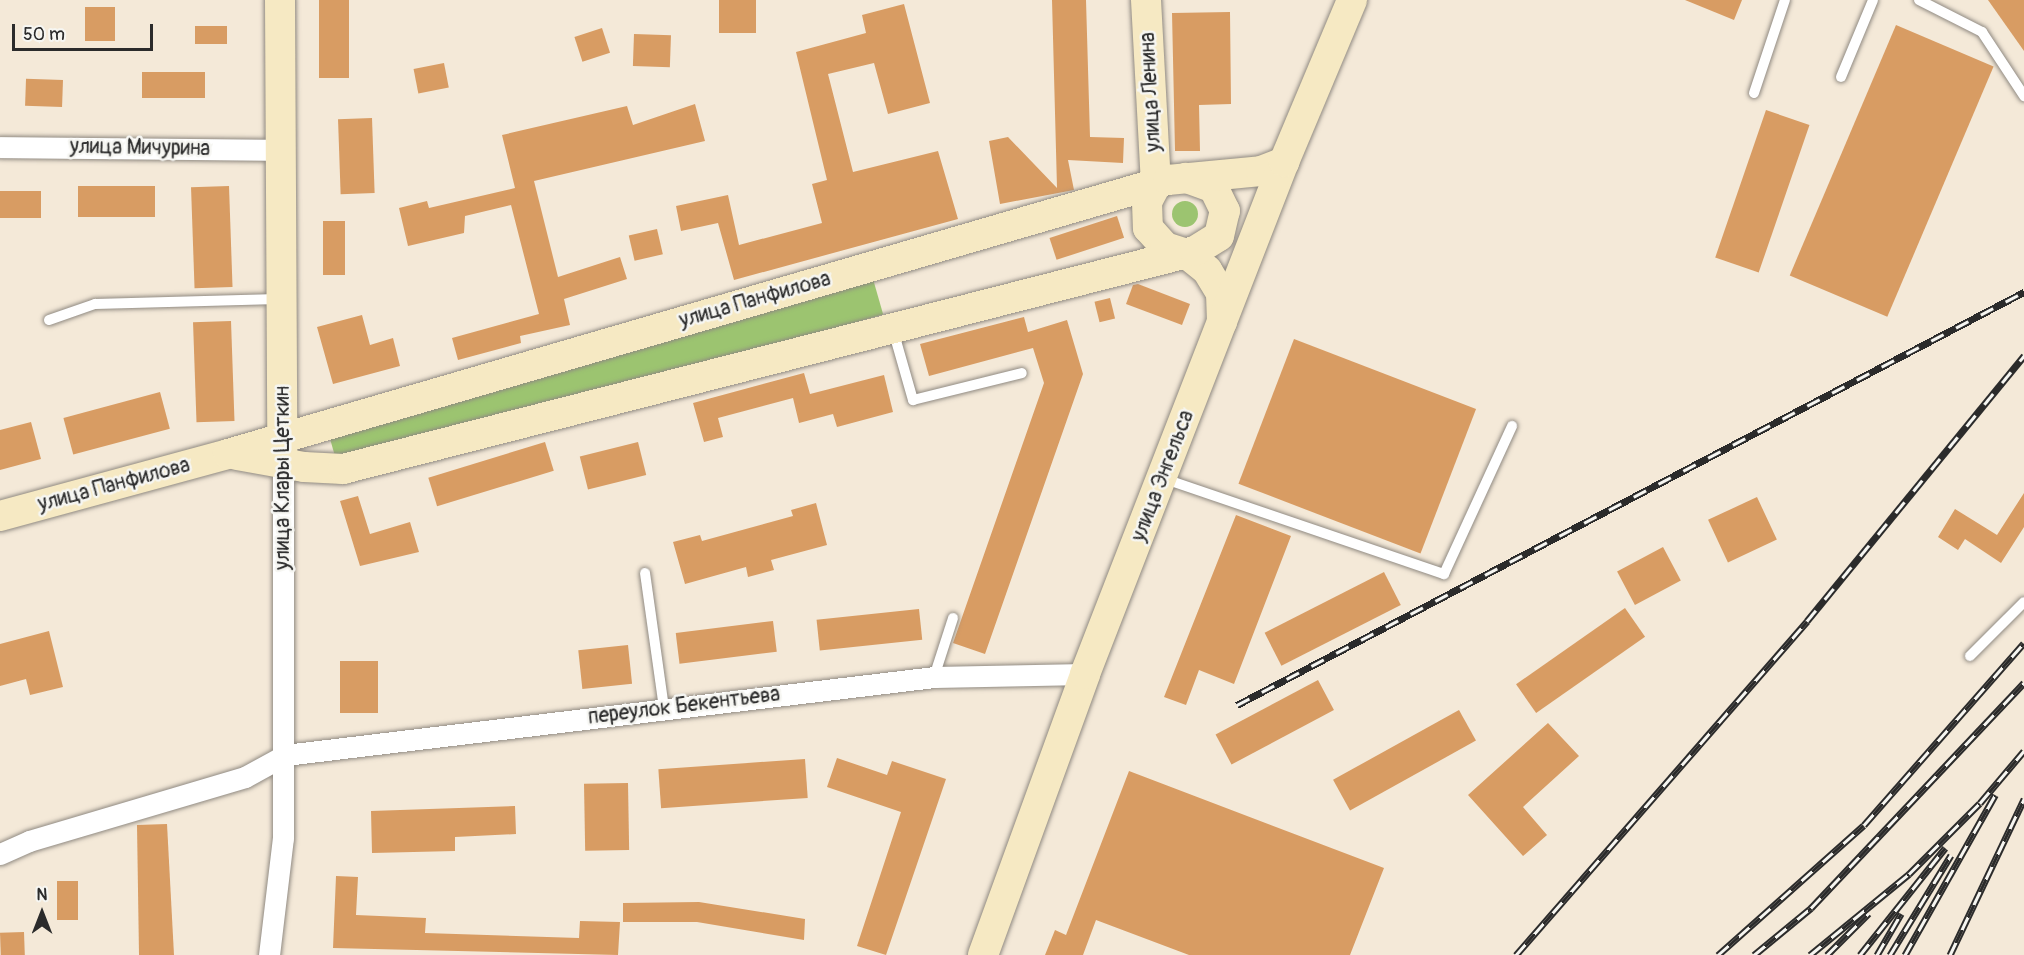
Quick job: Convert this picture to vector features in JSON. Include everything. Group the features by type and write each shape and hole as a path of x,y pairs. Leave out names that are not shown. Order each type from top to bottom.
{"street":[{"name":"улица Клары Цеткин","path":"269,955 282,838 285,755 280,0"},
{"name":"улица Ленина","path":"1146,0 1156,184"},
{"name":"улица Энгельса","path":"983,955 1085,674 1284,162 1352,0"},
{"name":"улица Мичурина","path":"0,147 281,150"},
{"name":"улица Панфилова","path":"0,516 228,454 282,448 1156,184 1185,178 1261,171 1284,162"},
{"path":"1185,178 1214,188 1225,211 1219,236 1188,251"},
{"path":"1156,184 1148,202 1148,228 1154,238 1188,251 1215,280 1221,293 1222,325"},
{"name":"улица Панфилова","path":"282,448 315,469 343,469 1188,251 1226,248 1256,235"},
{"name":"переулок Бекентьева","path":"285,755 934,677 1085,674"},
{"path":"0,854 29,840 245,777 285,755"}],"lane":[{"path":"1754,93 1785,0"},
{"path":"1841,77 1873,0"},
{"path":"1919,0 1982,32 2024,96"},
{"path":"49,320 95,304 281,299"},
{"path":"893,326 913,400 1022,373"},
{"path":"1162,478 1444,574 1512,426"},
{"path":"645,573 664,708"},
{"path":"1970,656 2024,602"},
{"path":"934,677 953,618"}],"green space":[{"path":"1185,201 1194,205 1198,214 1194,223 1185,227 1176,223 1172,214 1176,205"},
{"path":"873,279 883,315 339,471 329,435"}],"building":[{"path":"319,0 349,0 349,78 319,78"},
{"path":"719,0 756,0 756,33 719,33"},
{"path":"1052,0 1086,0 1090,137 1124,138 1123,163 1068,160 1074,190 1000,204 989,141 1008,137 1057,188"},
{"path":"1685,0 1742,0 1734,20"},
{"path":"1988,0 2024,0 2024,51"},
{"path":"904,4 930,103 888,114 874,63 828,74 853,172 938,151 958,219 734,280 718,223 681,231 676,206 728,195 739,245 822,223 812,184 827,180 796,52 866,33 862,15"},
{"path":"85,7 115,7 115,41 85,41"},
{"path":"1230,12 1231,104 1199,105 1200,151 1175,151 1172,13"},
{"path":"1896,25 1994,66 1887,317 1790,275"},
{"path":"195,26 227,26 227,44 195,44"},
{"path":"602,28 610,53 582,62 574,37"},
{"path":"634,34 671,35 670,67 633,66"},
{"path":"444,63 449,88 418,93 414,69"},
{"path":"142,72 205,72 205,98 142,98"},
{"path":"26,79 63,80 62,107 25,106"},
{"path":"695,104 705,141 534,181 558,277 620,257 627,279 564,299 570,325 520,336 521,343 458,360 452,338 539,314 511,205 465,216 464,233 408,246 399,208 427,201 429,208 515,188 502,135 627,106 633,125"},
{"path":"1766,110 1809,125 1759,272 1715,258"},
{"path":"372,118 375,193 341,194 338,119"},
{"path":"78,186 155,186 155,217 78,217"},
{"path":"229,186 233,287 195,288 191,187"},
{"path":"0,191 41,191 41,218 0,218"},
{"path":"1117,216 1124,238 1057,260 1049,238"},
{"path":"323,221 345,221 345,275 323,275"},
{"path":"657,229 663,254 635,261 629,236"},
{"path":"1138,284 1190,304 1182,325 1126,304 1133,285"},
{"path":"1110,298 1115,318 1100,322 1094,302"},
{"path":"362,315 370,345 393,338 400,366 333,384 317,327"},
{"path":"1024,317 1028,332 1067,320 1083,374 985,654 953,643 1044,383 1033,348 929,376 920,344"},
{"path":"231,321 234,421 197,422 193,322"},
{"path":"1294,339 1476,409 1421,554 1238,484"},
{"path":"804,373 810,394 884,375 893,412 837,427 833,414 799,423 793,398 718,418 723,437 704,442 693,403"},
{"path":"160,392 170,429 73,455 63,418"},
{"path":"31,422 41,459 0,470 0,430"},
{"path":"545,442 554,471 437,506 428,478"},
{"path":"638,442 646,475 588,490 580,457"},
{"path":"2024,493 2024,527 2001,563 1965,539 1958,550 1938,537 1955,509 1997,535"},
{"path":"358,496 370,534 410,522 419,552 360,566 340,501"},
{"path":"1757,497 1777,540 1728,562 1708,520"},
{"path":"816,503 827,545 771,560 774,570 748,577 746,567 685,584 673,542 700,535 702,541 793,516 791,510"},
{"path":"1236,515 1291,536 1234,684 1199,670 1186,705 1164,697"},
{"path":"1663,547 1681,581 1635,605 1617,571"},
{"path":"1384,572 1401,605 1281,666 1265,633"},
{"path":"1625,608 1645,637 1536,713 1516,684"},
{"path":"919,609 922,640 820,651 817,620"},
{"path":"773,621 777,652 680,664 676,633"},
{"path":"49,631 63,687 30,695 26,679 0,686 0,644"},
{"path":"628,645 632,684 582,689 578,650"},
{"path":"340,661 378,661 378,713 340,713"},
{"path":"1318,680 1334,710 1232,764 1216,734"},
{"path":"1459,710 1476,741 1350,810 1333,780"},
{"path":"1548,723 1579,756 1523,807 1547,835 1523,856 1468,795"},
{"path":"837,758 887,775 892,761 946,779 886,955 857,946 901,812 827,787"},
{"path":"805,759 808,798 661,808 658,769"},
{"path":"1129,771 1384,868 1350,955 1189,955 1096,920 1083,955 1045,955 1055,930 1066,935"},
{"path":"628,783 629,850 585,851 584,784"},
{"path":"515,806 516,834 455,837 455,851 372,853 371,811"},
{"path":"167,824 174,955 139,955 137,825"},
{"path":"336,876 358,877 356,915 426,918 425,933 579,938 580,921 620,922 618,955 333,948"},
{"path":"57,881 78,881 78,920 57,920"},
{"path":"699,902 805,919 804,940 697,922 623,922 623,903"},
{"path":"24,932 25,955 1,955 0,933"}],"railway":[{"path":"1237,705 2024,292"},
{"path":"1516,955 1807,621 2024,356"},
{"path":"1718,955 1864,825 2024,643"},
{"path":"1754,955 1811,908 2024,683"},
{"path":"1810,955 1909,874 1980,803 2024,751"},
{"path":"1905,955 1995,795"},
{"path":"1950,955 2024,799"},
{"path":"1860,955 1945,848"},
{"path":"1890,955 1951,855"},
{"path":"1827,955 1869,913"},
{"path":"1877,955 1901,914"}]}
